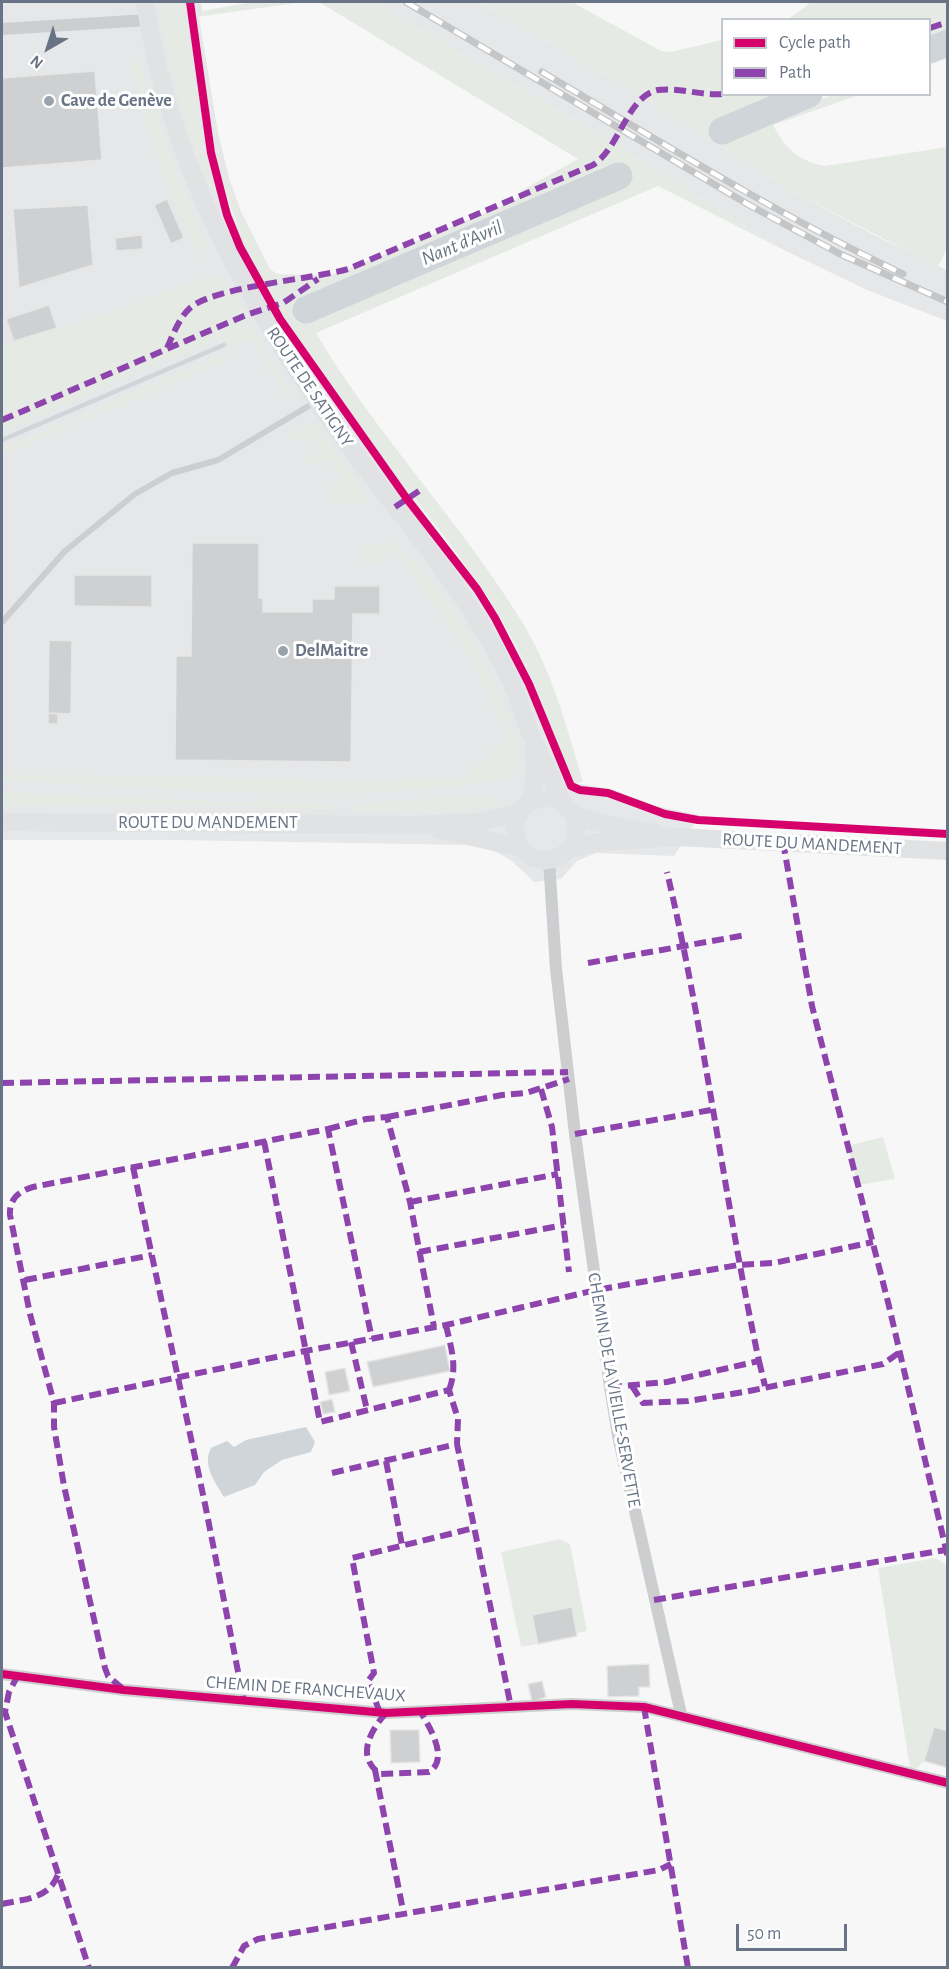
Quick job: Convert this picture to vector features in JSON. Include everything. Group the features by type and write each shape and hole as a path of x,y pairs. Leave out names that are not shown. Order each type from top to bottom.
{"main road":[{"name":"ROUTE DE SATIGNY","path":"145,2 180,143 215,229 259,311 317,401 479,623 513,687 534,743 568,808"},
{"name":"ROUTE DE SATIGNY","path":"525,808 535,773 534,743"},
{"path":"550,798 568,808 578,832 570,849 560,857 549,860 535,858 520,846 515,830 525,808 550,798"},
{"name":"ROUTE DU MANDEMENT","path":"2,822 414,825 480,822 525,808"},
{"name":"ROUTE DU MANDEMENT","path":"568,808 606,825 677,837"},
{"name":"ROUTE DU MANDEMENT","path":"414,825 520,846"},
{"name":"ROUTE DU MANDEMENT","path":"570,849 606,841 677,837 948,850"}],"street":[{"path":"2,29 148,20"},
{"name":"CHEMIN DE LA VIEILLE-SERVETTE","path":"549,860 556,969 575,1134 610,1388 618,1436 681,1714"},
{"name":"CHEMIN DE FRANCHEVAUX","path":"2,1674 146,1692 386,1713 572,1704 644,1707 681,1714"},
{"path":"681,1714 948,1782"}],"lane":[{"path":"2,622 65,551 135,494 172,473 218,460 317,401"}],"shaded area":[{"path":"2,2 201,2 203,16 199,17 218,133 230,181 223,183 231,212 266,286 337,393 496,611 532,677 575,783 612,789 656,806 700,815 674,856 596,853 577,861 561,879 534,882 512,861 496,852 470,845 175,840 2,840"},
{"path":"157,2 184,2 203,147 213,187 209,187 185,119"},
{"path":"252,2 303,2 203,16 202,11"},
{"path":"319,2 372,2 602,136 782,249 658,186 316,333 366,408 474,551 524,625 543,663 565,722 583,782 575,783 532,678 507,629 478,583 370,441 300,342 269,291 243,238 223,183 230,181 241,211 270,269 277,274 330,275 516,200 521,191 578,159","holes":["611,172 626,183 307,318 301,305 297,305"]},
{"path":"372,2 478,2 623,85 790,190 876,236 947,270 947,321 867,290 782,249 602,136"},
{"path":"478,2 572,2 661,51 670,52 721,40 721,96 786,96 713,125 729,136 829,96 856,96 773,125 794,153 816,164 825,166 947,147 947,249 938,267 790,190 623,85"},
{"path":"809,2 947,2 947,34 931,41 931,18 789,18 807,6"},
{"path":"129,56 138,56 178,178 203,236 207,253 201,261 159,161 142,109"},
{"path":"203,277 220,277 225,280 292,393 289,403 254,344 248,339 233,347 223,362 2,455 2,449 226,353 218,338 2,432 2,346 136,304"},
{"path":"309,422 316,425 362,488 366,500 364,505 330,501 331,486 343,480 328,459 307,465 303,462 320,449 314,439 285,441"},
{"path":"389,542 410,558 452,607 487,668 501,699 520,754 513,772 504,779 379,792 316,793 253,793 2,780 2,774 358,780 462,778 507,738 483,682 460,641 394,549 388,559 371,567 364,565 362,547"},
{"path":"2,792 235,802 334,803 333,809 184,805 2,806"},
{"path":"493,795 501,802 466,811 428,813 353,810 353,804"},
{"path":"883,1137 895,1179 858,1185 847,1146"},
{"path":"306,1427 315,1442 311,1452 282,1460 264,1472 255,1485 224,1497 209,1467 211,1448 227,1441 234,1447 246,1440"},
{"path":"560,1539 570,1544 587,1631 577,1633 571,1607 532,1615 538,1644 521,1647 501,1552"},
{"path":"936,1558 947,1566 947,1731 933,1728 924,1761 917,1768 910,1768 878,1568"}],"building":[{"name":"Cave de Genève","path":"95,71 102,160 2,168 2,78"},
{"path":"167,199 184,238 171,244 154,205"},
{"path":"88,205 93,265 19,288 13,209"},
{"path":"142,235 143,249 116,251 115,238"},
{"path":"49,305 57,328 14,341 6,319"},
{"path":"192,543 259,543 259,598 263,598 263,612 312,612 312,599 334,599 334,586 380,586 380,614 353,614 351,762 175,760 176,656 191,656"},
{"path":"74,575 152,575 152,607 74,606"},
{"path":"49,640 72,641 71,714 48,713"},
{"path":"48,713 58,714 58,724 48,724"},
{"path":"445,1345 450,1371 373,1387 367,1362"},
{"path":"345,1368 350,1391 329,1395 325,1372"},
{"path":"332,1399 335,1412 323,1414 320,1402"},
{"path":"572,1607 577,1636 538,1644 532,1615"},
{"path":"649,1664 650,1687 639,1687 639,1696 608,1697 607,1666"},
{"path":"542,1681 546,1697 532,1702 528,1684"},
{"path":"934,1727 948,1731 948,1768 924,1761"},
{"path":"390,1730 419,1730 420,1762 391,1763"}],"waterway":[{"name":"Nant d'Avril","path":"931,50 948,43"},
{"name":"Nant d'Avril","path":"722,131 804,96"},
{"name":"Nant d'Avril","path":"306,310 619,176"},
{"name":"Nant d'Avril","path":"2,440 224,345"}],"railway":[{"path":"406,2 749,205 840,254 948,302"},
{"path":"542,72 765,203 903,274"}],"marked path":[{"path":"931,28 948,22"},
{"path":"167,348 183,317 190,308 202,301 241,289 348,269 593,165 610,147 631,112 647,94 666,89 721,94"},
{"path":"2,420 246,315 283,303 318,279"},
{"path":"395,507 419,491"},
{"path":"783,842 812,1006 888,1302 948,1558"},
{"path":"610,1387 667,1382 759,1361 692,994 667,872"},
{"path":"588,963 746,935"},
{"path":"2,1083 568,1072"},
{"path":"387,1117 502,1095 526,1093 569,1079"},
{"path":"541,1089 552,1127 569,1272"},
{"path":"575,1134 711,1110"},
{"path":"328,1129 366,1119 387,1117 410,1202 434,1327"},
{"path":"122,1688 108,1676 105,1668 64,1486 54,1427 54,1403 30,1314 10,1215 13,1200 19,1193 33,1187 328,1129 372,1339"},
{"path":"264,1141 320,1422 449,1390 458,1419 457,1444"},
{"path":"133,1167 205,1504 244,1702"},
{"path":"410,1202 558,1174"},
{"path":"419,1252 564,1225"},
{"path":"54,1403 305,1351 446,1325 596,1290 738,1265 774,1263 873,1242"},
{"path":"25,1280 152,1255"},
{"path":"446,1325 453,1365 449,1390"},
{"path":"351,1342 367,1410"},
{"path":"632,1386 643,1403 688,1401 883,1364 900,1352"},
{"path":"759,1361 765,1386"},
{"path":"332,1473 457,1444 511,1707"},
{"path":"386,1461 402,1545"},
{"path":"380,1713 368,1681 374,1673 352,1558 474,1528"},
{"path":"654,1600 945,1550"},
{"path":"18,1675 9,1692 5,1712 89,1968"},
{"path":"644,1707 688,1968"},
{"path":"386,1713 375,1727 368,1743 368,1759 372,1767 380,1774 429,1772 435,1766 438,1751 432,1733 420,1711"},
{"path":"375,1770 404,1915"},
{"path":"232,1968 244,1946 258,1939 659,1870 671,1864"},
{"path":"2,1904 43,1893 49,1889 58,1874"}],"cycle path":[{"path":"190,2 211,153 227,215 240,247 280,319 407,499 477,589 495,618 529,684 571,786 580,790 608,793 665,814 698,820 948,834"},
{"path":"2,1674 124,1690 386,1713 572,1704 644,1707 948,1783"}],"place":[{"name":"Cave de Genève","path":"49,101"},
{"name":"DelMaitre","path":"283,651"}]}
